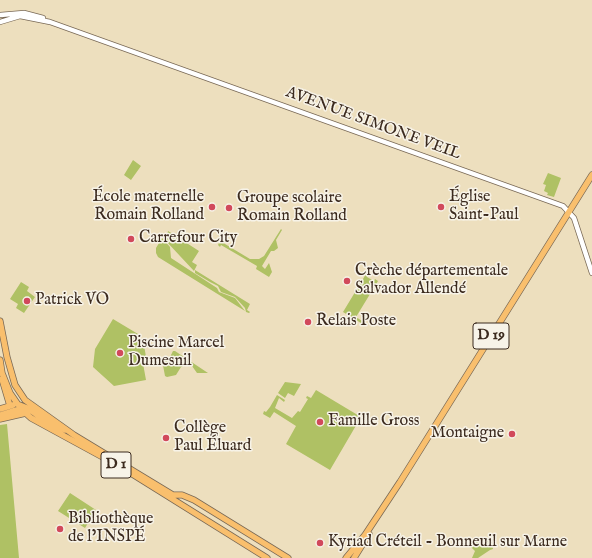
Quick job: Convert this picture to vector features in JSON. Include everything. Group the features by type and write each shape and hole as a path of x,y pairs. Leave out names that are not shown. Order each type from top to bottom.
{"main road":[{"name":"D 19","path":"346,558 365,535 400,482 592,175"},
{"name":"D 1","path":"0,321 6,357 15,385 24,400 26,409 31,418 121,467 267,558"},
{"path":"0,360 2,379 10,406"},
{"path":"2,373 17,404 74,435"},
{"path":"0,409 17,404 24,400"},
{"name":"D 1","path":"26,409 38,408 74,435 173,495 182,495 194,500 288,558"},
{"path":"0,415 26,409"},
{"path":"0,419 26,409"},
{"name":"D 19","path":"354,558 390,502 400,482"}],"street":[{"path":"0,15 29,14 43,18 50,22"},
{"path":"0,22 20,16 32,17 50,22"},
{"name":"AVENUE SIMONE VEIL","path":"50,22 504,184 563,206 569,211"},
{"path":"569,211 574,218 592,273"}],"green space":[{"path":"133,160 141,166 131,180 124,175"},
{"path":"548,173 561,178 554,197 547,195 548,193 544,191 546,185 543,184"},
{"path":"281,229 282,230 276,240 278,248 271,251 262,266 265,269 269,263 272,272 269,277 256,269 257,266 221,245 220,247 218,245 220,241 250,259 259,259 264,256"},
{"path":"168,231 199,251 192,262 197,265 194,271 166,241"},
{"path":"162,238 170,247 171,258 217,288 219,292 235,298 245,311 158,257 156,248"},
{"path":"195,270 250,304 247,310 250,312 246,312 245,308 235,297 221,292 218,286 195,273"},
{"path":"366,274 367,277 374,281 375,279 378,281 356,317 362,321 361,323 343,312"},
{"path":"21,282 29,287 27,291 35,297 24,313 16,308 18,304 10,299"},
{"name":"Piscine Marcel Dumesnil","path":"113,319 138,334 140,346 144,345 146,357 142,358 146,380 114,386 93,367 95,349"},
{"path":"173,351 208,373 197,373 192,366 186,365 181,367 176,375 165,376 162,360 163,358 170,357"},
{"path":"285,382 301,384 294,396 288,393 285,398 278,393"},
{"path":"316,390 361,417 330,470 286,444 296,426 274,412 270,418 263,414 264,411 266,412 270,407 277,395 285,400 284,402 279,398 275,408 292,418 298,411 300,412 308,399 306,398 307,396 311,398"},
{"path":"7,424 19,558 0,558 0,425"},
{"path":"70,493 96,510 85,528 58,511"},
{"path":"487,538 492,542 493,549 478,558 472,558 475,551 470,546 472,542"}],"place":[{"name":"École maternelle Romain Rolland","path":"212,207"},
{"name":"Église Saint-Paul","path":"441,207"},
{"name":"Groupe scolaire Romain Rolland","path":"229,208"},
{"name":"Carrefour City","path":"131,239"},
{"name":"Crèche départementale Salvador Allendé","path":"347,281"},
{"name":"Patrick VO","path":"27,301"},
{"name":"Relais Poste","path":"308,322"},
{"name":"Piscine Marcel Dumesnil","path":"120,353"},
{"name":"Famille Gross","path":"320,422"},
{"name":"Montaigne","path":"512,434"},
{"name":"Collège Paul Éluard","path":"166,438"},
{"name":"Bibliothèque de l’INSPÉ","path":"60,529"},
{"name":"Kyriad Créteil - Bonneuil sur Marne","path":"320,543"}]}
